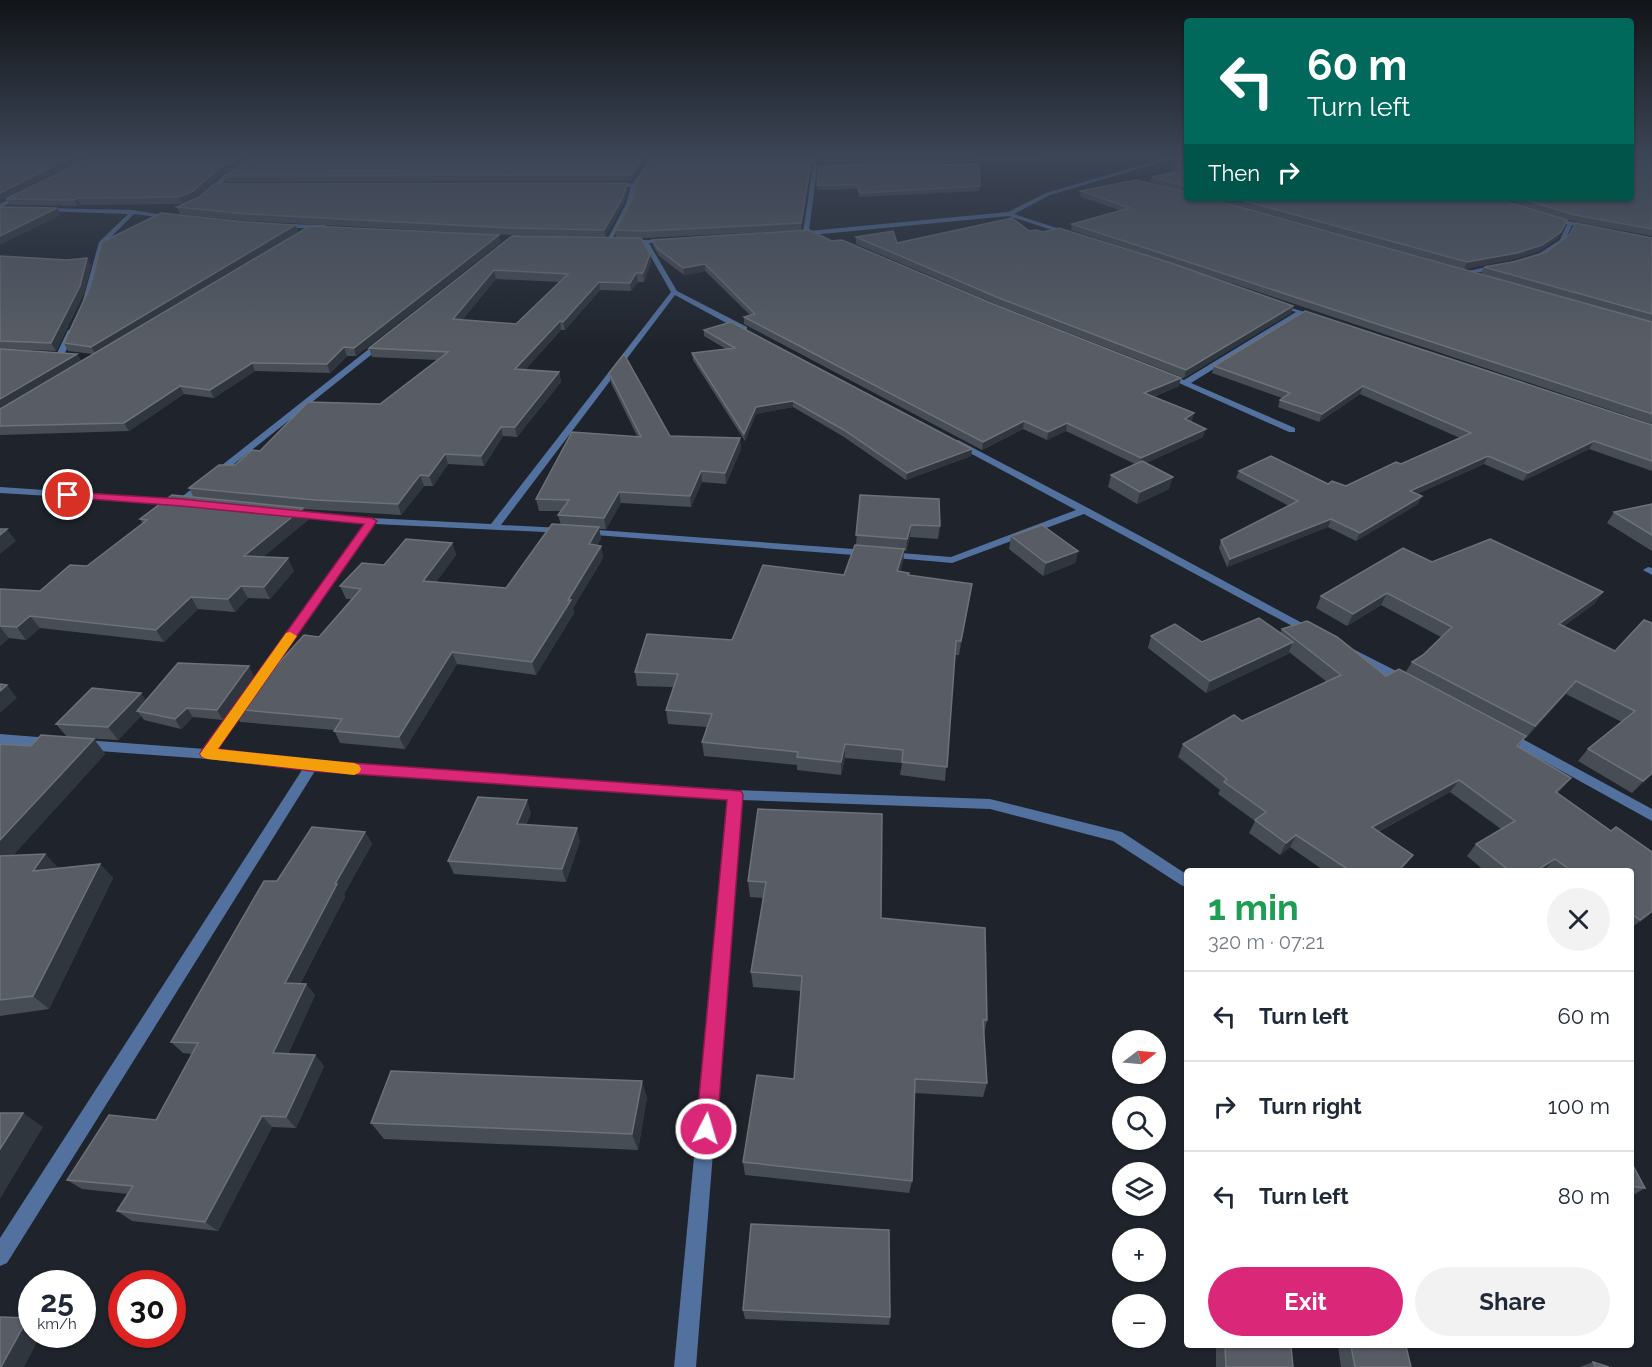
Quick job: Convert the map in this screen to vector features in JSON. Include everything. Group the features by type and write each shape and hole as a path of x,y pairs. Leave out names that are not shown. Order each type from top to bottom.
{"street":[{"path":"84,304 89,294 102,242 127,218"},
{"path":"608,242 621,218"},
{"path":"806,234 808,218"},
{"path":"795,234 969,218"},
{"path":"1021,218 1074,235"},
{"path":"1547,218 1600,230"},
{"path":"1462,273 1512,263 1546,253 1563,241 1570,224"},
{"path":"271,226 337,228"},
{"path":"304,233 314,227"},
{"path":"821,232 832,237"},
{"path":"597,241 680,240"},
{"path":"645,242 674,292 759,337"},
{"path":"86,261 97,261"},
{"path":"1450,269 1483,279"},
{"path":"495,526 674,292"},
{"path":"1268,300 1323,319"},
{"path":"1185,383 1301,312"},
{"path":"60,355 74,325"},
{"path":"181,502 392,334"},
{"path":"48,355 69,356"},
{"path":"1151,370 1292,429"},
{"path":"948,438 1317,634"},
{"path":"0,490 205,505"},
{"path":"276,512 372,521 495,526 952,560 1085,510"},
{"path":"207,754 372,521"},
{"path":"1338,645 1412,684"},
{"path":"1496,729 1652,816"},
{"path":"0,739 207,754 311,766 735,795 990,804 1118,836 1184,880"},
{"path":"0,1256 311,766"},
{"path":"686,1367 735,795"}],"building":[{"path":"0,218 37,218 0,236"},
{"path":"151,218 206,218 295,225 91,347 64,343 90,287 102,242"},
{"path":"319,218 611,218 604,230 511,228"},
{"path":"622,218 802,218 801,223 644,231 615,230"},
{"path":"1012,218 1029,231 1043,232 1059,228 1171,263 1293,306 1186,370 999,298 856,237 893,231 897,243"},
{"path":"1094,218 1279,218 1652,322 1652,414 1072,224"},
{"path":"1306,218 1560,218 1567,220 1561,232 1542,245 1517,253 1467,262"},
{"path":"1590,218 1652,218 1652,229"},
{"path":"1576,223 1652,238 1652,314 1484,267 1518,261 1547,252 1570,234"},
{"path":"310,226 499,235 354,348 344,347 327,364 252,363 210,390 180,386 124,423 0,426 0,409"},
{"path":"809,230 832,241 842,240 993,304 1181,378 1144,393 1194,413 1185,419 1206,429 1141,458 1067,423 1048,432 1024,421 983,442 744,317 755,314 705,264 683,268 658,249 652,240"},
{"path":"512,236 641,238 650,254 643,273 636,273 630,283 599,282 563,322 560,321 515,369 559,372 515,427 501,427 481,456 445,454 429,476 420,475 398,504 315,500 189,488 219,465 235,465 252,450 260,451 308,402 380,404 448,352 369,348","holes":["494,270 568,274 516,324 453,319"]},
{"path":"0,256 67,260 87,258 80,286 51,343 0,341"},
{"path":"1305,311 1652,425 1652,461 1594,441 1528,473 1488,456 1410,491 1422,496 1360,533 1331,519 1230,559 1221,540 1298,501 1239,471 1271,456 1328,484 1332,481 1346,486 1396,462 1401,464 1471,433 1363,386 1322,414 1280,400 1290,393 1214,366"},
{"path":"731,322 972,449 907,473 844,430 793,401 756,407 744,434 692,353 735,348 704,330"},
{"path":"0,349 77,354 0,399"},
{"path":"624,354 670,436 740,438 725,473 701,471 690,496 619,492 604,518 558,515 569,500 536,499 572,432 641,437 609,373"},
{"path":"1142,461 1173,477 1140,492 1111,475"},
{"path":"172,495 303,508 244,556 288,558 264,587 241,586 228,599 191,597 156,630 30,616 17,627 0,626 0,589 40,591 70,565 87,566 147,520 140,519"},
{"path":"860,495 939,499 940,526 911,525 907,539 856,535"},
{"path":"1652,504 1652,535 1614,512"},
{"path":"552,524 599,527 589,544 601,546 568,600 571,600 532,662 452,652 399,737 334,731 342,719 233,709 265,664 277,665 304,635 319,637 361,589 340,586 362,563 384,565 406,539 452,543 423,581 506,588"},
{"path":"1042,525 1078,551 1046,563 1011,536"},
{"path":"1490,539 1603,592 1559,624 1615,651 1644,620 1652,623 1652,773 1643,781 1588,749 1635,711 1576,681 1535,726 1412,662 1423,655 1452,627 1387,593 1353,614 1321,596 1403,548 1432,562"},
{"path":"855,545 904,549 897,571 909,573 908,575 972,584 961,641 956,641 947,767 902,762 903,750 845,744 841,762 797,757 798,752 702,742 712,714 666,710 678,674 635,672 647,634 732,640 763,565 844,575"},
{"path":"1259,618 1293,642 1210,681 1151,636 1175,624 1202,642"},
{"path":"1307,621 1337,637 1386,676 1399,669 1526,736 1517,746 1571,778 1556,792 1611,831 1616,827 1652,852 1652,911 1640,920 1634,916 1634,868 1567,868 1555,859 1540,868 1506,868 1476,844 1515,821 1459,780 1372,827 1413,855 1401,868 1346,868 1296,835 1286,843 1255,820 1266,812 1224,782 1227,779 1183,744 1234,715 1242,721 1341,675 1282,629"},
{"path":"178,663 249,666 217,710 187,708 175,719 137,711"},
{"path":"0,684 7,685 0,691"},
{"path":"92,688 141,693 108,727 56,724"},
{"path":"41,735 94,739 0,840 0,744 31,746"},
{"path":"478,797 527,800 517,824 577,828 562,869 448,861"},
{"path":"758,809 882,814 881,918 985,928 987,1020 983,1020 987,1083 915,1079 912,1181 743,1162 757,1075 794,1079 802,976 751,972 766,882 748,881"},
{"path":"312,827 365,832 335,884 337,884 285,983 306,984 273,1053 315,1055 286,1117 262,1116 205,1222 117,1211 133,1186 67,1180 109,1115 156,1120 198,1043 171,1042 264,881 277,881"},
{"path":"45,854 33,871 100,864 33,996 0,1000 0,856"},
{"path":"391,1071 642,1081 632,1134 371,1123"},
{"path":"0,1113 23,1113 0,1149"},
{"path":"1634,1167 1645,1188 1634,1187"},
{"path":"751,1224 889,1230 890,1317 743,1310"},
{"path":"0,1317 18,1318 18,1336 0,1367"},
{"path":"1225,1348 1291,1348 1293,1367 1226,1367"},
{"path":"1351,1348 1406,1348 1411,1367 1355,1367"},
{"path":"1593,1362 1609,1367 1595,1367"}],"slow traffic":[{"path":"290,636 207,754 354,769"}],"route":[{"path":"68,495 181,502 372,521 207,754 311,766 735,795 706,1129"}]}
